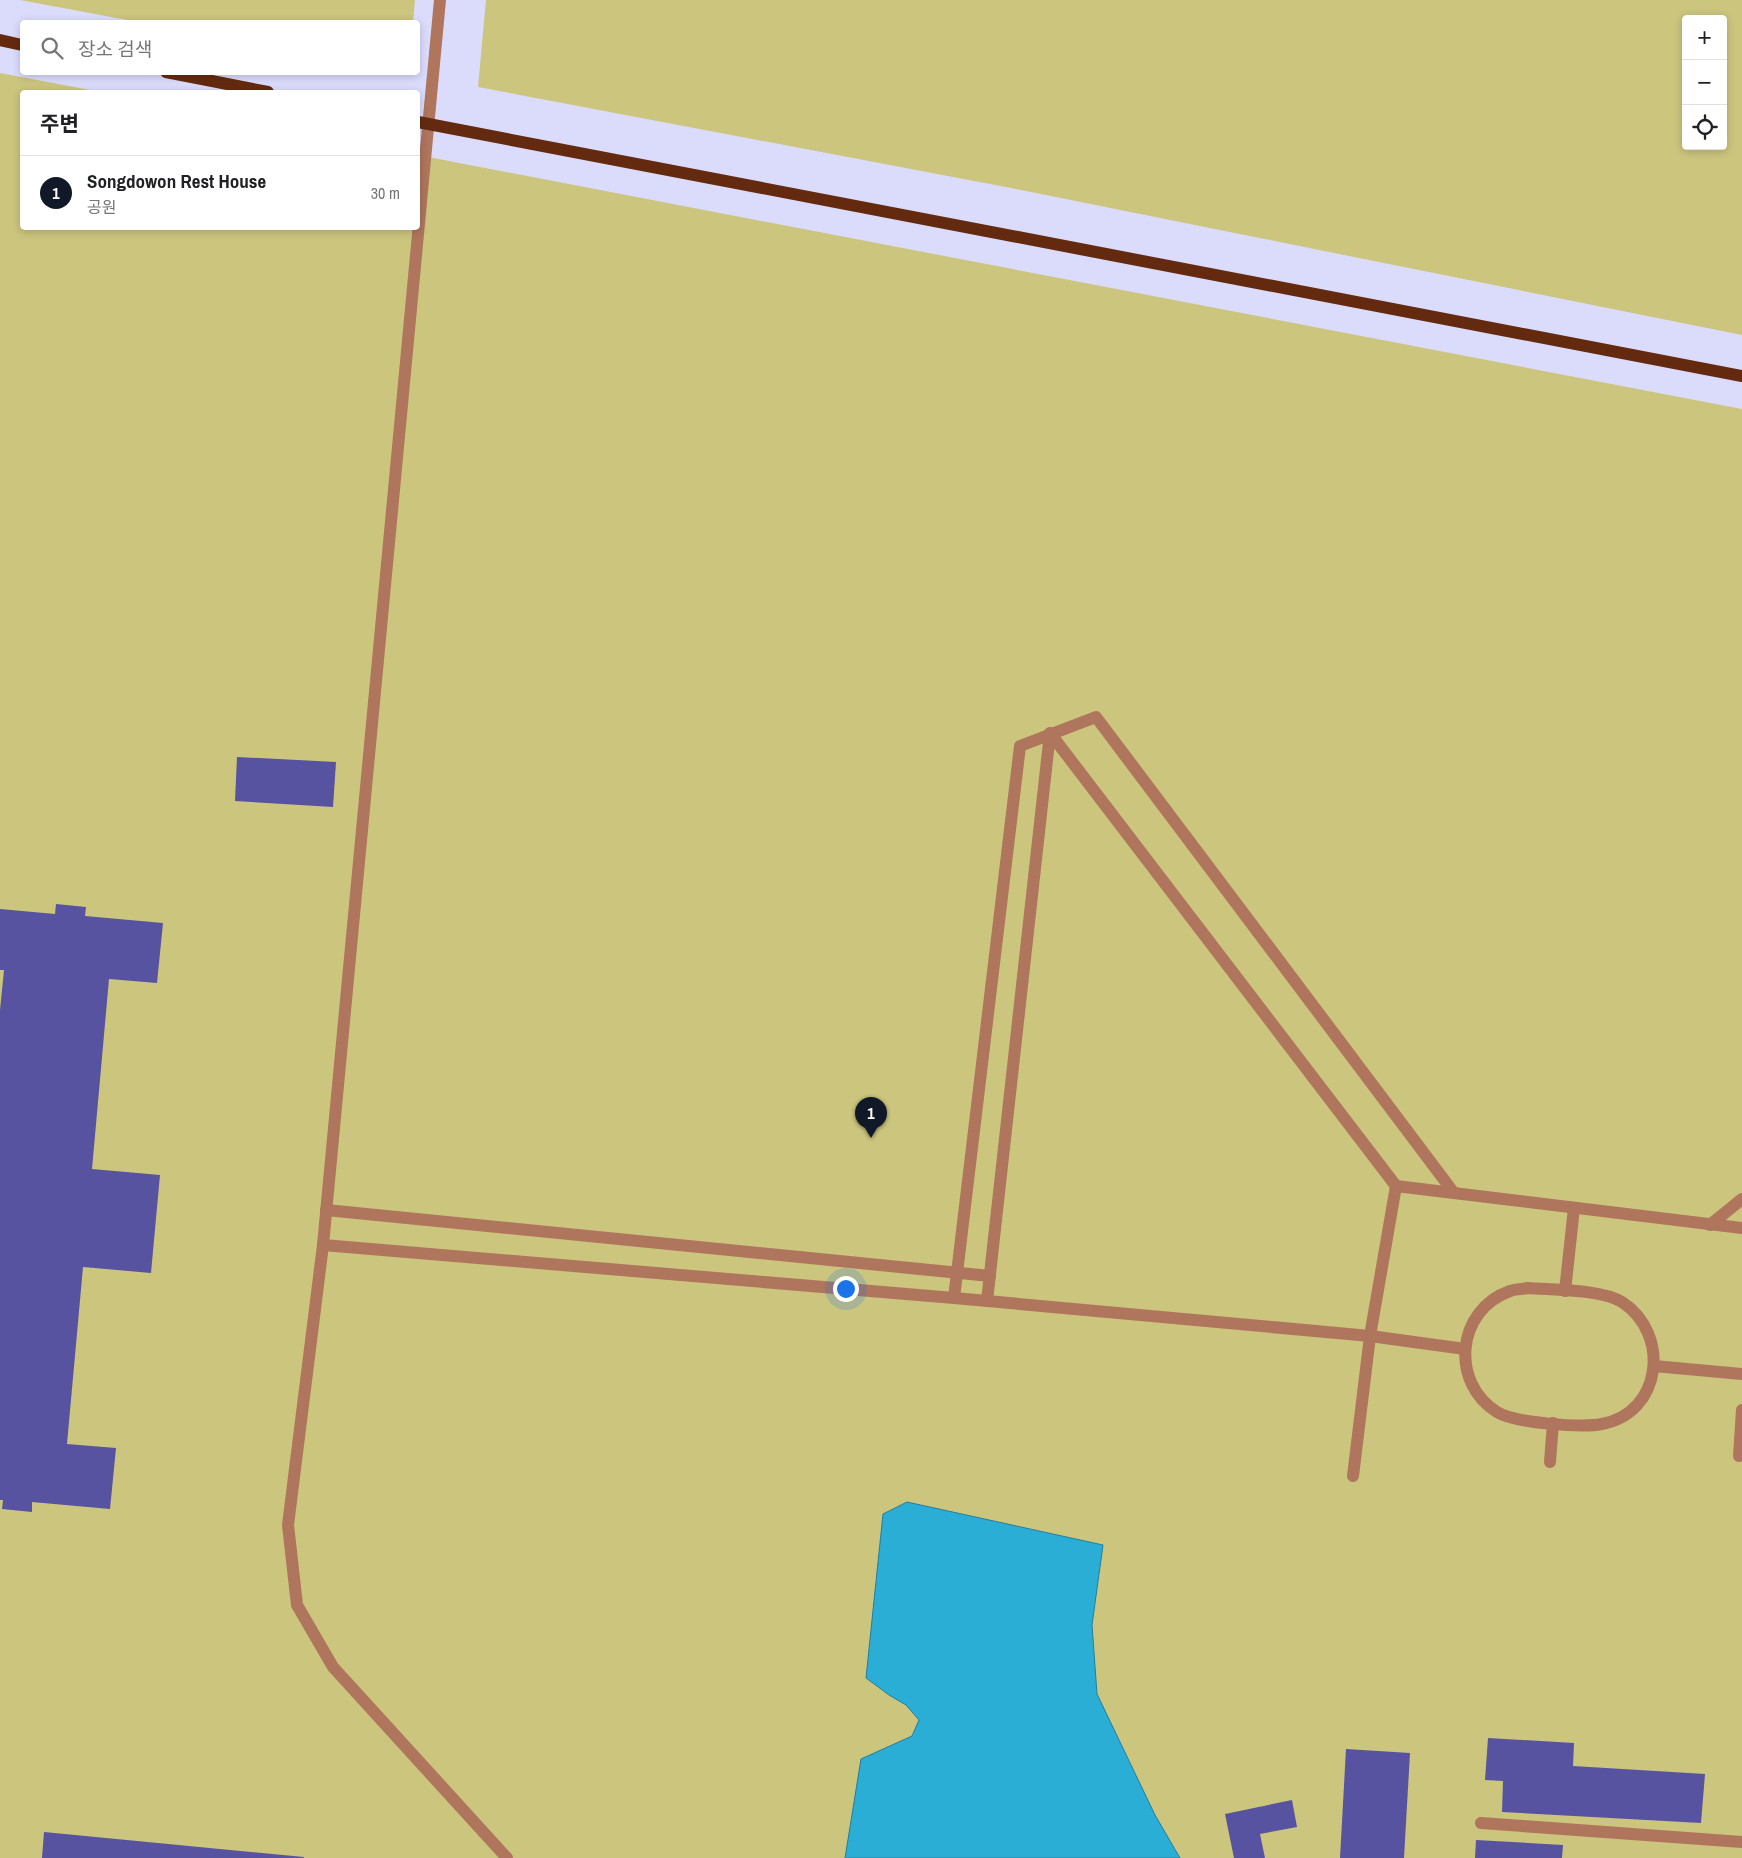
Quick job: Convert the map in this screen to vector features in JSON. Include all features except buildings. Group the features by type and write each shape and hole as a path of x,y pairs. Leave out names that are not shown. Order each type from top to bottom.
{"main road":[{"path":"0,40 20,45"},
{"path":"181,75 258,90"},
{"path":"423,122 1742,376"}],"street":[{"path":"420,156 440,0"},
{"path":"413,230 323,1245 288,1525 297,1605 333,1667 507,1858"},
{"path":"954,1298 1020,746 1096,717 1454,1193"},
{"path":"1050,734 1396,1186 1742,1228"},
{"path":"987,1301 1050,734"},
{"path":"1353,1476 1370,1336 1396,1186"},
{"path":"1710,1224 1742,1199"},
{"path":"1565,1291 1574,1208"},
{"path":"326,1210 990,1276"},
{"path":"323,1245 987,1301 1370,1336 1465,1349"},
{"path":"1528,1288 1603,1294 1621,1301 1636,1313 1647,1328 1653,1347 1654,1366 1650,1384 1640,1401 1626,1414 1609,1423 1590,1426 1516,1420 1498,1413 1483,1402 1472,1386 1466,1368 1465,1349 1469,1330 1479,1313 1493,1301 1510,1292 1528,1288"},
{"path":"1654,1366 1742,1374"},
{"path":"1739,1456 1742,1410"},
{"path":"1550,1462 1553,1423"},
{"path":"1481,1823 1742,1842"}],"shaded area":[{"path":"20,0 415,0 413,20 127,20"},
{"path":"486,0 1742,0 1742,335 1011,188 478,87"},
{"path":"0,73 90,90 20,90 20,230 420,230 420,155 1742,409 1742,1858 0,1858"}],"water":[{"path":"907,1502 1103,1545 1092,1625 1097,1694 1155,1815 1180,1858 845,1858 861,1759 912,1736 919,1720 906,1705 866,1678 883,1514"}],"place":[{"name":"Songdowon Rest House","path":"871,1138"}]}
